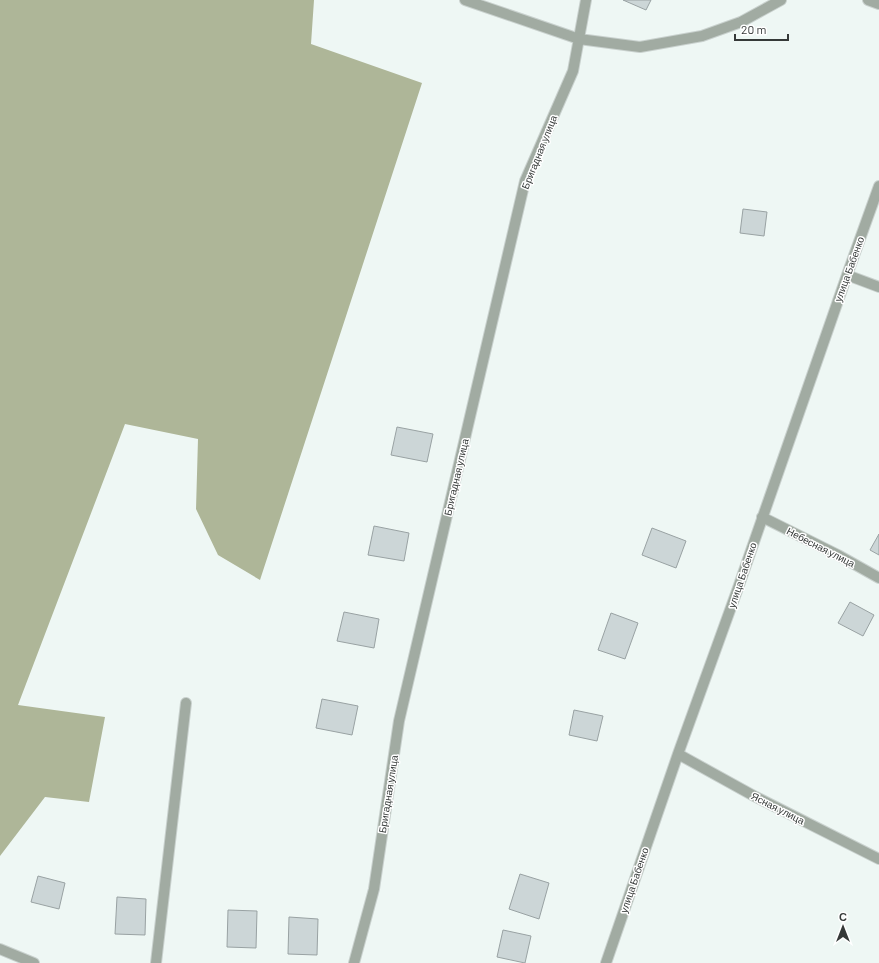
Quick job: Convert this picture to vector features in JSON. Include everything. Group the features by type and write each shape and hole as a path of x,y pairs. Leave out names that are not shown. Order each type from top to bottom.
{"street":[{"path":"465,0 579,39 640,47 702,36 741,22 781,0"},
{"name":"Бригадная улица","path":"354,963 374,889 399,721 525,181 573,71 586,0"},
{"path":"868,0 879,4"},
{"name":"улица Бабенко","path":"606,963 678,754 879,186"},
{"path":"847,275 879,287"},
{"name":"Небесная улица","path":"762,517 838,555 879,578"},
{"path":"156,963 186,703"},
{"name":"Ясная улица","path":"678,754 754,796 879,859"},
{"path":"0,949 34,963"}],"green space":[{"path":"0,0 314,0 311,44 422,83 260,580 218,555 196,509 198,439 125,424 18,705 105,717 89,802 45,797 0,856"}],"building":[{"path":"623,0 651,0 646,10"},
{"path":"743,209 767,212 764,236 740,233"},
{"path":"397,427 433,434 427,462 391,455"},
{"path":"374,526 409,533 404,561 368,555"},
{"path":"652,528 686,541 676,568 642,555"},
{"path":"879,534 879,555 870,550"},
{"path":"850,602 874,615 863,636 838,623"},
{"path":"344,612 379,619 374,648 337,641"},
{"path":"611,613 638,623 625,659 598,650"},
{"path":"322,699 358,706 352,735 316,728"},
{"path":"574,710 603,716 597,741 569,735"},
{"path":"520,874 549,883 539,919 509,909"},
{"path":"38,876 65,883 59,909 31,902"},
{"path":"117,897 146,899 145,935 115,934"},
{"path":"228,910 257,911 256,948 227,947"},
{"path":"289,917 318,919 317,955 288,954"},
{"path":"503,930 531,936 525,963 497,957"}]}
